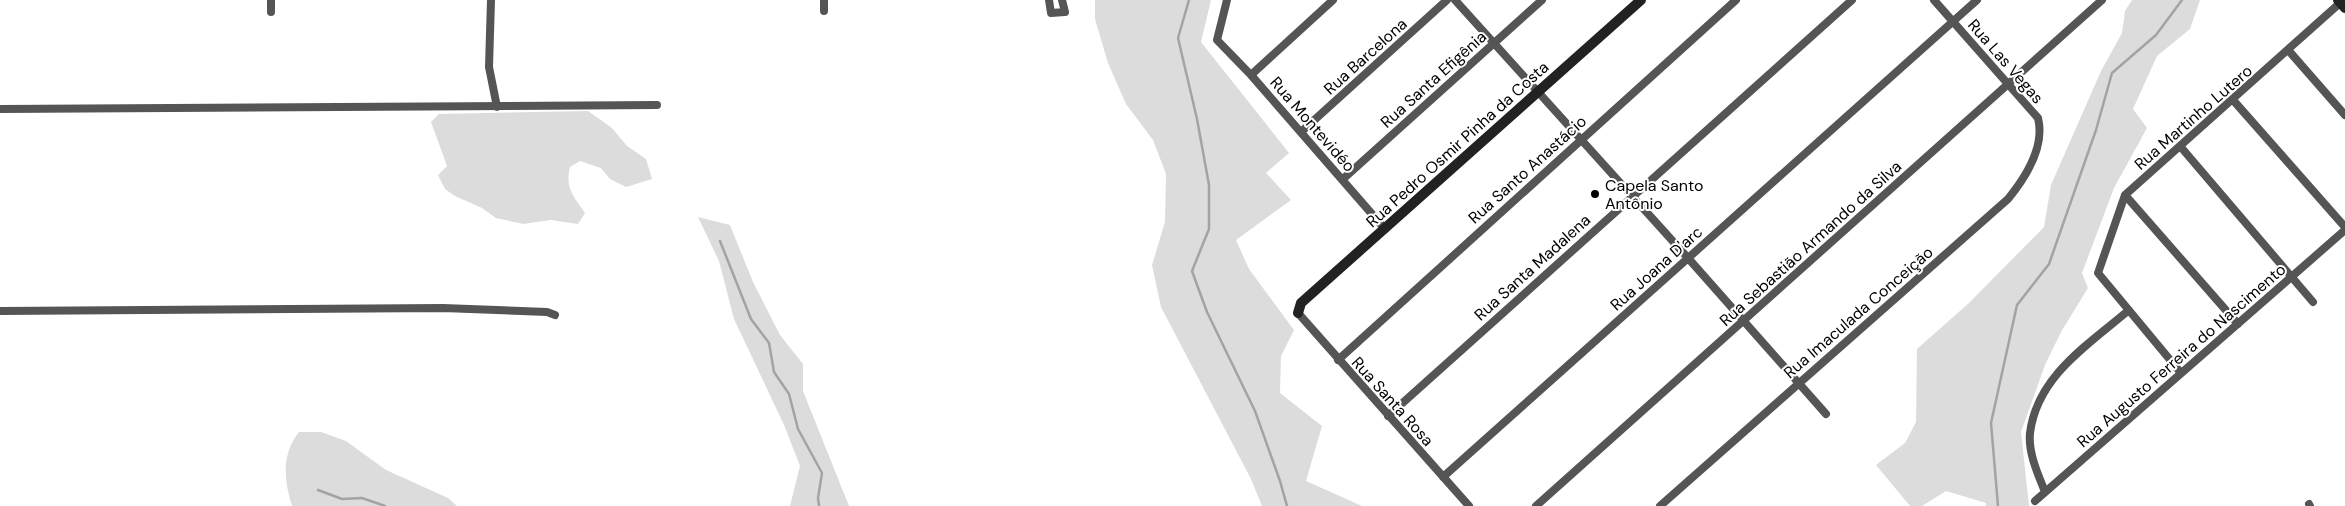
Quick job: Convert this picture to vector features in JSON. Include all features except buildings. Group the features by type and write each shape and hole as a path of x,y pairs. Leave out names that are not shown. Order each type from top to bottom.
{"street":[{"path":"271,0 271,12"},
{"path":"491,0 489,67 497,107"},
{"path":"824,0 824,11"},
{"path":"1049,0 1051,13 1064,12 1062,0"},
{"name":"Rua Montevidéo","path":"1227,0 1217,40 1251,74 1385,229"},
{"path":"1251,74 1333,0"},
{"name":"Rua Barcelona","path":"1301,132 1447,0"},
{"path":"1455,0 1826,414"},
{"name":"Rua Santa Efigênia","path":"1343,179 1542,0"},
{"name":"Rua Pedro Osmir Pinha da Costa","path":"1298,313 1301,303 1641,0"},
{"name":"Rua Santo Anastácio","path":"1338,360 1736,0"},
{"name":"Rua Santa Madalena","path":"1388,416 1852,0"},
{"name":"Rua Las Vegas","path":"1934,0 2038,118"},
{"name":"Rua Joana D'arc","path":"1443,477 1977,0"},
{"name":"Rua Sebastião Armando da Silva","path":"1536,506 2102,0"},
{"name":"Rua Martinho Lutero","path":"2129,310 2098,273 2125,195 2341,4"},
{"path":"2290,50 2345,115"},
{"path":"2233,100 2345,228"},
{"path":"0,109 657,105"},
{"name":"Rua Imaculada Conceição","path":"1660,506 1798,382 2008,199 2018,187 2039,143 2041,130 2038,118"},
{"path":"2180,146 2292,275 2313,302"},
{"path":"2125,195 2238,324"},
{"name":"Rua Augusto Ferreira do Nascimento","path":"2035,501 2345,228"},
{"path":"0,311 444,308 547,312 555,315"},
{"path":"2044,492 2033,458 2030,434 2035,413 2047,387 2060,369 2129,310 2181,373"},
{"name":"Rua Santa Rosa","path":"1298,313 1469,506"}],"shaded area":[{"path":"1095,0 1211,0 1201,42 1289,153 1266,173 1291,200 1236,240 1249,269 1294,330 1281,356 1280,393 1322,426 1306,481 1362,506 1262,506 1251,479 1161,307 1152,265 1165,222 1166,174 1153,140 1126,104 1108,63 1095,19"},
{"path":"2132,0 2200,0 2190,29 2157,56 2133,109 2147,128 2114,188 2082,273 2088,288 2061,332 2045,365 2021,432 2029,506 1986,506 1986,503 1946,491 1922,506 1910,506 1876,465 1905,443 1916,422 1917,349 1969,303 2044,227 2051,185 2101,71 2122,33 2125,11"},
{"path":"588,111 612,128 627,146 646,159 652,179 626,187 610,179 601,168 580,161 570,167 569,186 585,213 578,224 551,220 523,224 496,218 482,208 455,196 445,189 438,175 447,166 431,122 439,114"},
{"path":"698,217 730,225 753,282 780,335 803,364 803,391 849,506 790,506 800,466 784,425 734,319 719,261"},
{"path":"299,432 321,432 346,441 386,470 448,498 457,506 292,506 287,487 286,468 289,450"}],"waterway":[{"path":"1189,0 1178,38 1197,119 1209,185 1209,229 1192,271 1207,312 1255,411 1287,506"},
{"path":"1998,506 1991,423 2017,305 2049,264 2096,130 2112,73 2156,35 2182,0"},
{"path":"720,241 751,319 769,343 774,372 789,394 798,429 822,473 818,498 819,506"},
{"path":"318,490 342,499 362,498 385,506"}],"place":[{"name":"Capela Santo Antônio","path":"1595,194"}]}
